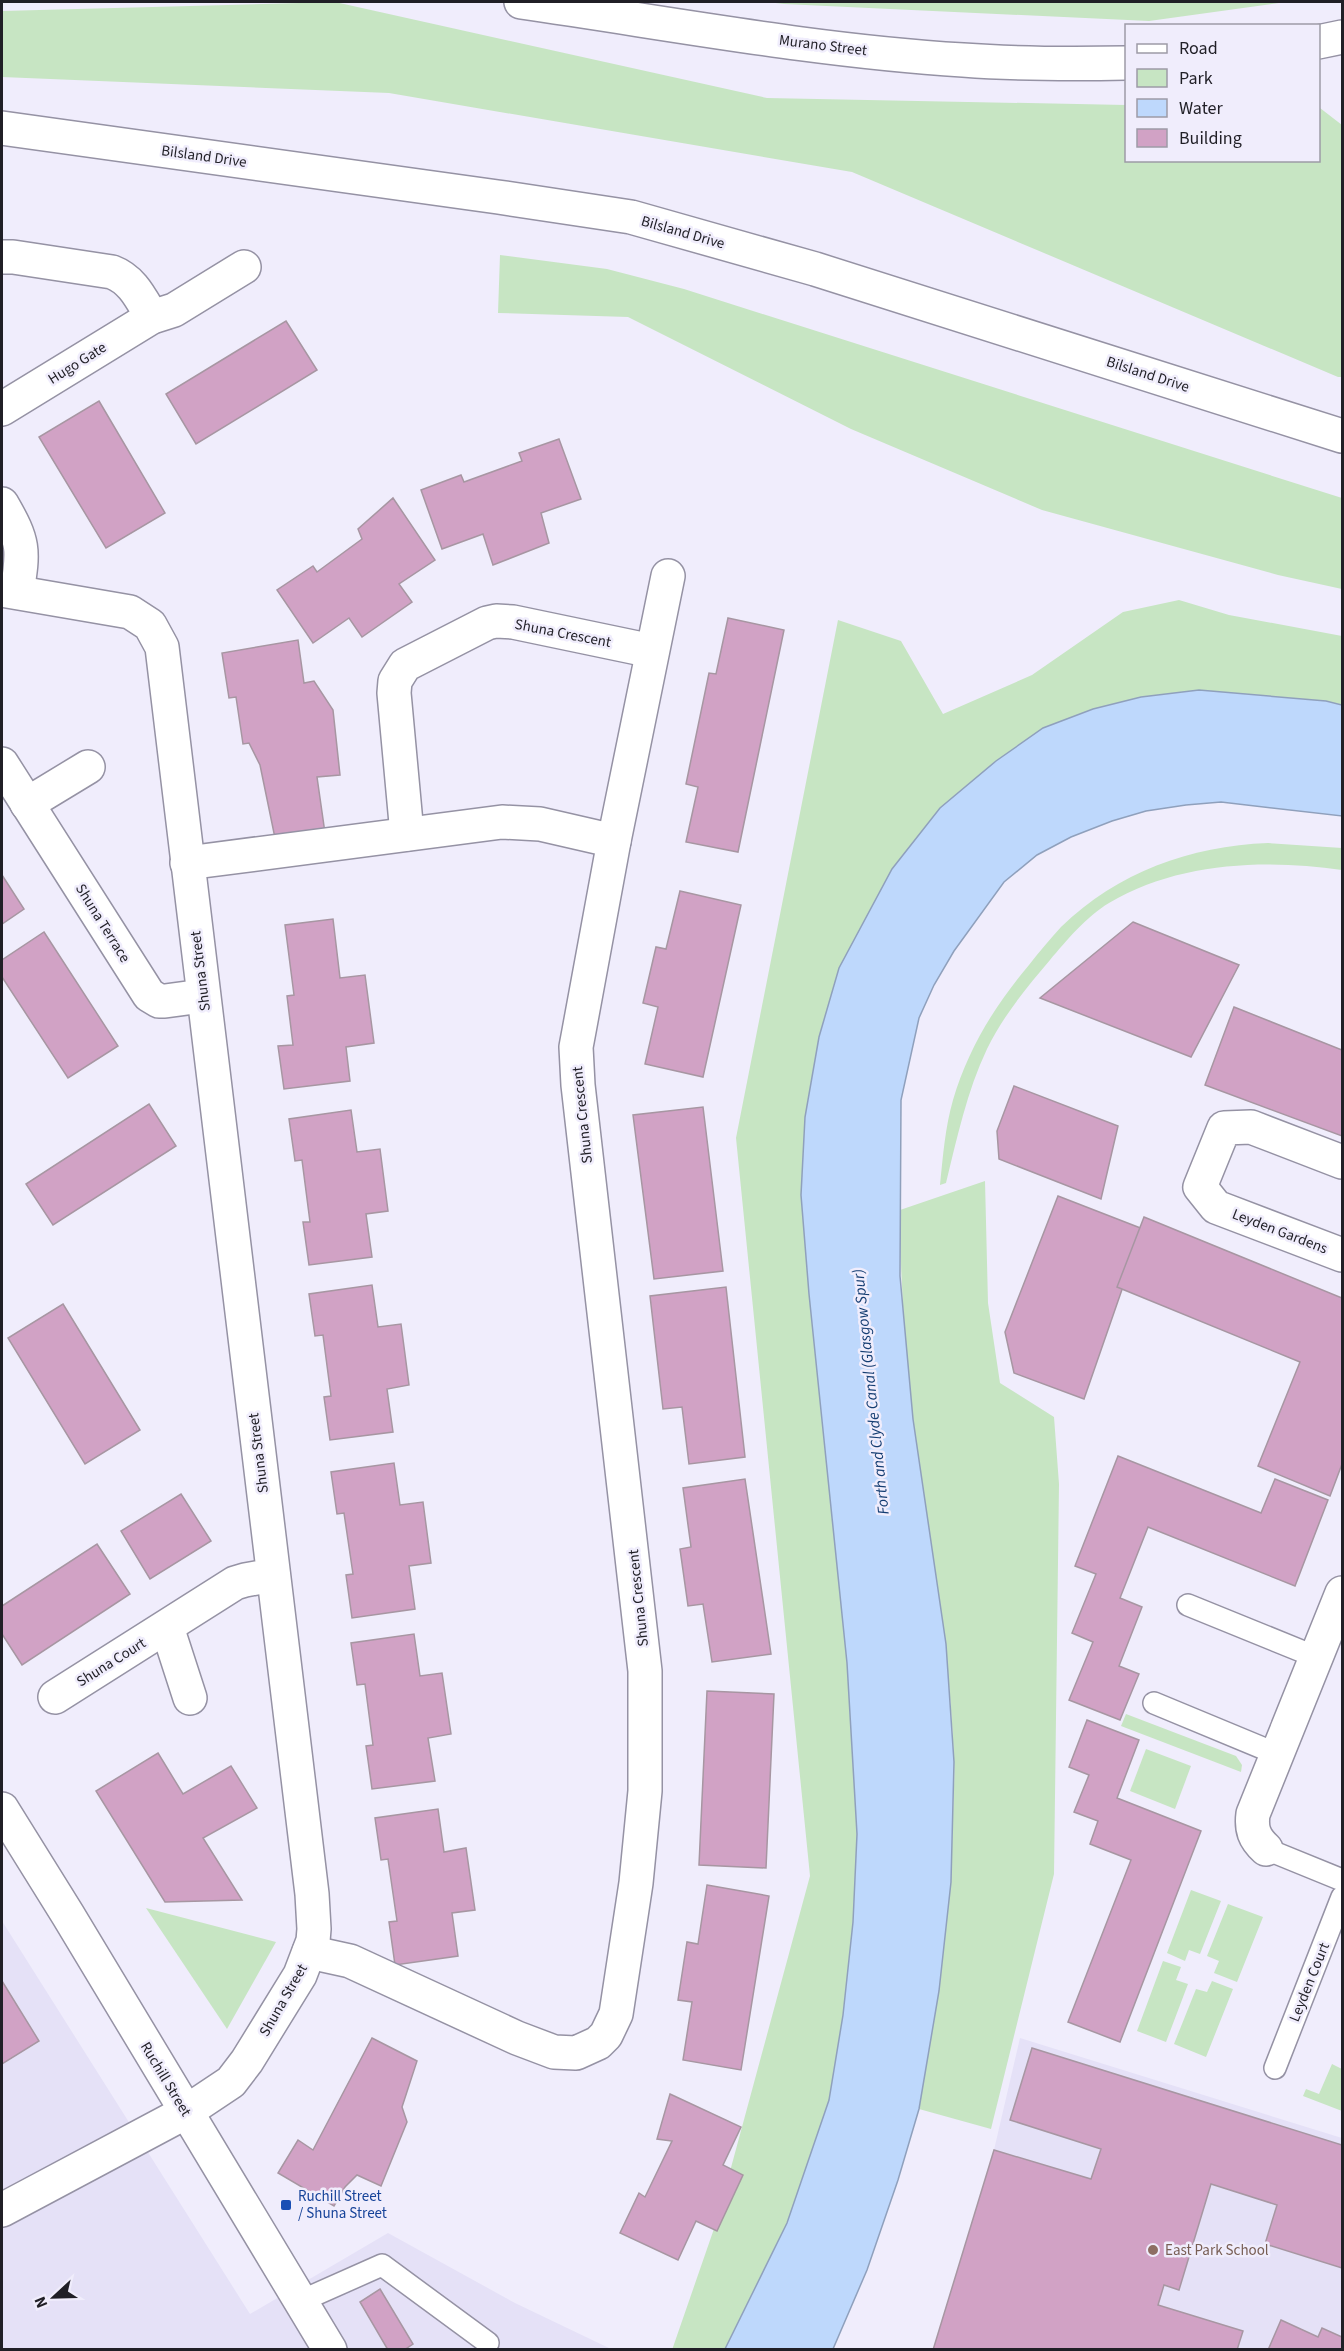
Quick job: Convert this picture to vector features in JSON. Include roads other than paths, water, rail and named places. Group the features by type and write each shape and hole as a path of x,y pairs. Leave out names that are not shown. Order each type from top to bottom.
{"street":[{"name":"Murano Street","path":"521,2 877,52 1026,64 1125,63"},
{"path":"1320,42 1342,36"},
{"name":"Bilsland Drive","path":"2,128 498,196 631,218 815,269 1342,435"},
{"path":"2,257 121,275 132,285 152,317"},
{"name":"Hugo Gate","path":"2,409 152,317 174,310 244,267"},
{"path":"2,504 17,529 22,547 22,558 9,591"},
{"name":"Shuna Crescent","path":"309,1952 350,1961 517,2038 554,2052 576,2053 598,2043 606,2035 616,2014 642,1827 646,1737 645,1671 578,1085 576,1047 614,841 668,576"},
{"name":"Shuna Street","path":"2,2210 186,2112 221,2090 239,2074 300,1975 309,1952 314,1929 314,1910 202,996 162,646 150,625 130,612 9,591"},
{"name":"Shuna Crescent","path":"407,834 394,693 395,681 405,665 476,628 496,621 513,622 652,651"},
{"name":"Shuna Terrace","path":"2,764 149,995 159,1001 202,996"},
{"path":"27,804 88,767"},
{"path":"187,863 516,822 558,828 614,841"},
{"name":"Leyden Gardens","path":"1342,1162 1251,1127 1224,1128 1200,1187 1216,1208 1342,1255"},
{"name":"Shuna Court","path":"55,1697 236,1583 273,1575"},
{"path":"1266,1849 1251,1828 1253,1814 1342,1593"},
{"path":"167,1627 190,1698"},
{"name":"Ruchill Street","path":"2,1809 330,2349"}],"lane":[{"path":"1188,1605 1316,1657"},
{"path":"1154,1704 1277,1754"},
{"path":"1266,1849 1342,1880"},
{"name":"Leyden Court","path":"1275,2067 1342,1897"},
{"path":"301,2301 382,2265 488,2343"}],"water":[{"name":"Forth and Clyde Canal (Glasgow Spur)","path":"1199,690 1326,701 1342,705 1342,816 1221,802 1146,811 1071,837 1037,855 1004,882 954,951 934,985 919,1018 901,1100 900,1276 913,1419 946,1644 954,1762 951,1882 939,1991 919,2109 898,2180 867,2270 833,2349 725,2349 787,2223 829,2100 843,2015 853,1922 857,1834 847,1663 801,1195 805,1117 819,1037 839,968 892,869 940,808 996,761 1043,728 1093,709 1141,697"}],"place":[{"name":"Ruchill Street / Shuna Street","path":"286,2205"},
{"name":"East Park School","path":"1153,2250"}]}
